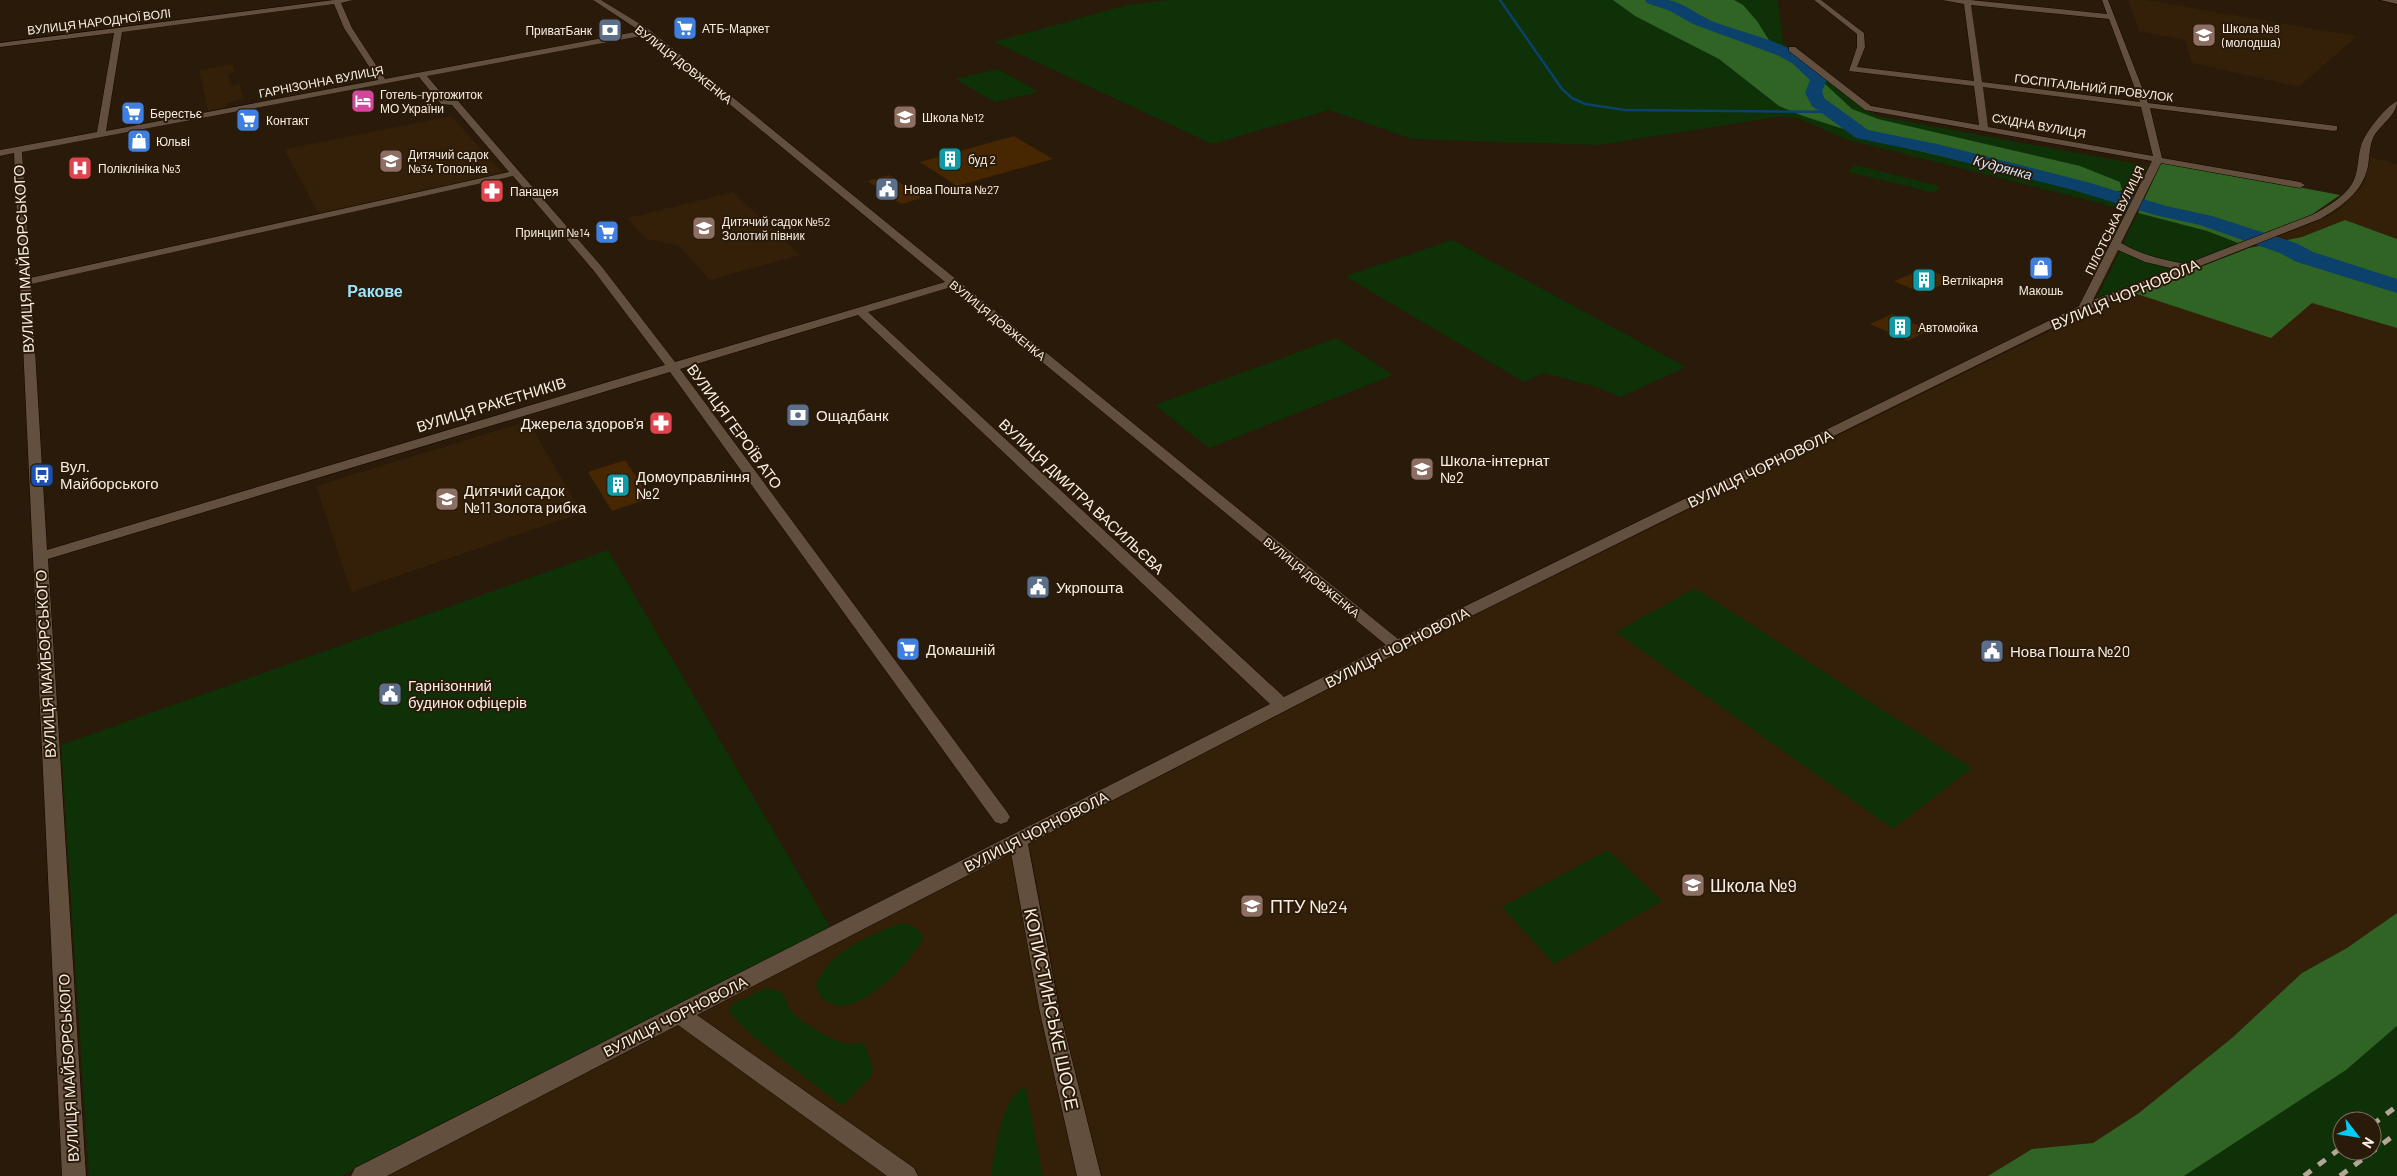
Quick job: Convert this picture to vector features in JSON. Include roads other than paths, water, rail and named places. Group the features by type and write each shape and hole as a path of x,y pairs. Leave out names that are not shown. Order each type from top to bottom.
{"street":[{"name":"ВУЛИЦЯ НАРОДНОЇ ВОЛІ","path":"0,45 350,0"},
{"name":"ВУЛИЦЯ ДОВЖЕНКА","path":"596,0 647,32 1397,646"},
{"name":"ГОСПІТАЛЬНИЙ ПРОВУЛОК","path":"1817,0 1860,33 1863,42 1852,69 2334,128"},
{"path":"1945,0 2111,17"},
{"name":"ПІЛОТСЬКА ВУЛИЦЯ","path":"2084,308 2158,159 2145,105 2105,0"},
{"path":"2383,0 2397,2"},
{"path":"1967,1 1980,86 1984,128"},
{"path":"337,2 348,28 383,82"},
{"path":"101,135 118,31"},
{"name":"ГАРНІЗОННА ВУЛИЦЯ","path":"0,154 647,32"},
{"name":"СХІДНА ВУЛИЦЯ","path":"1792,48 1868,108 2300,185"},
{"name":"ВУЛИЦЯ ГЕРОЇВ АТО","path":"422,75 444,102 455,103 598,269 672,367 1001,817"},
{"name":"ВУЛИЦЯ ЧОРНОВОЛА","path":"363,1176 1397,646 2084,308 2316,217 2348,195 2358,183 2363,170 2366,144 2392,115 2397,104"},
{"name":"ВУЛИЦЯ МАЙБОРСЬКОГО","path":"18,152 74,1176"},
{"path":"25,282 515,173"},
{"path":"2116,244 2146,260 2189,267"},
{"name":"ВУЛИЦЯ РАКЕТНИКІВ","path":"40,557 952,282"},
{"name":"ВУЛИЦЯ ДМИТРА ВАСИЛЬЄВА","path":"860,310 1282,705"},
{"name":"КОПИСТИНСЬКЕ ШОСЕ","path":"1018,840 1049,1008 1089,1176"},
{"path":"679,1014 906,1176"}],"waterway":[{"path":"1500,0 1562,89 1572,98 1585,104 1625,110 1834,112"},
{"name":"Кудрянка","path":"1652,0 1681,10 1698,21 1765,44 1798,60 1811,69 1819,80 1813,91 1818,102 1862,134 1930,148 2080,186 2162,211 2205,220 2288,248 2305,257 2397,286"}],"railway":[{"path":"2382,1117 2397,1106"},
{"path":"2340,1176 2397,1133"},
{"path":"2304,1176 2332,1155"}],"place":[{"name":"АТБ-Маркет","path":"685,28"},
{"name":"ПриватБанк","path":"610,30"},
{"name":"Школа №8 (молодша)","path":"2204,35"},
{"name":"Готель-гуртожиток МО України","path":"363,101"},
{"name":"Берестьє","path":"133,113"},
{"name":"Школа №12","path":"905,117"},
{"name":"Контакт","path":"248,120"},
{"name":"Юльві","path":"139,141"},
{"name":"буд 2","path":"950,159"},
{"name":"Дитячий садок №34 Тополька","path":"391,161"},
{"name":"Поліклініка №3","path":"80,168"},
{"name":"Нова Пошта №27","path":"887,189"},
{"name":"Панацея","path":"492,191"},
{"name":"Дитячий садок №52 Золотий півник","path":"704,228"},
{"name":"Принцип №14","path":"607,232"},
{"name":"Макошь","path":"2041,268"},
{"name":"Ветлікарня","path":"1924,280"},
{"name":"Автомойка","path":"1900,327"},
{"name":"Ощадбанк","path":"798,415"},
{"name":"Джерела здоров'я","path":"661,423"},
{"name":"Школа-інтернат №2","path":"1422,469"},
{"name":"Вул. Майборського","path":"42,475"},
{"name":"Домоуправління №2","path":"618,485"},
{"name":"Дитячий садок №11 Золота рибка","path":"447,499"},
{"name":"Укрпошта","path":"1038,587"},
{"name":"Домашній","path":"908,649"},
{"name":"Нова Пошта №20","path":"1992,651"},
{"name":"Гарнізонний будинок офіцерів","path":"390,694"},
{"name":"Школа №9","path":"1693,885"},
{"name":"ПТУ №24","path":"1252,906"}],"district":[{"name":"Ракове","path":"375,290"}]}
